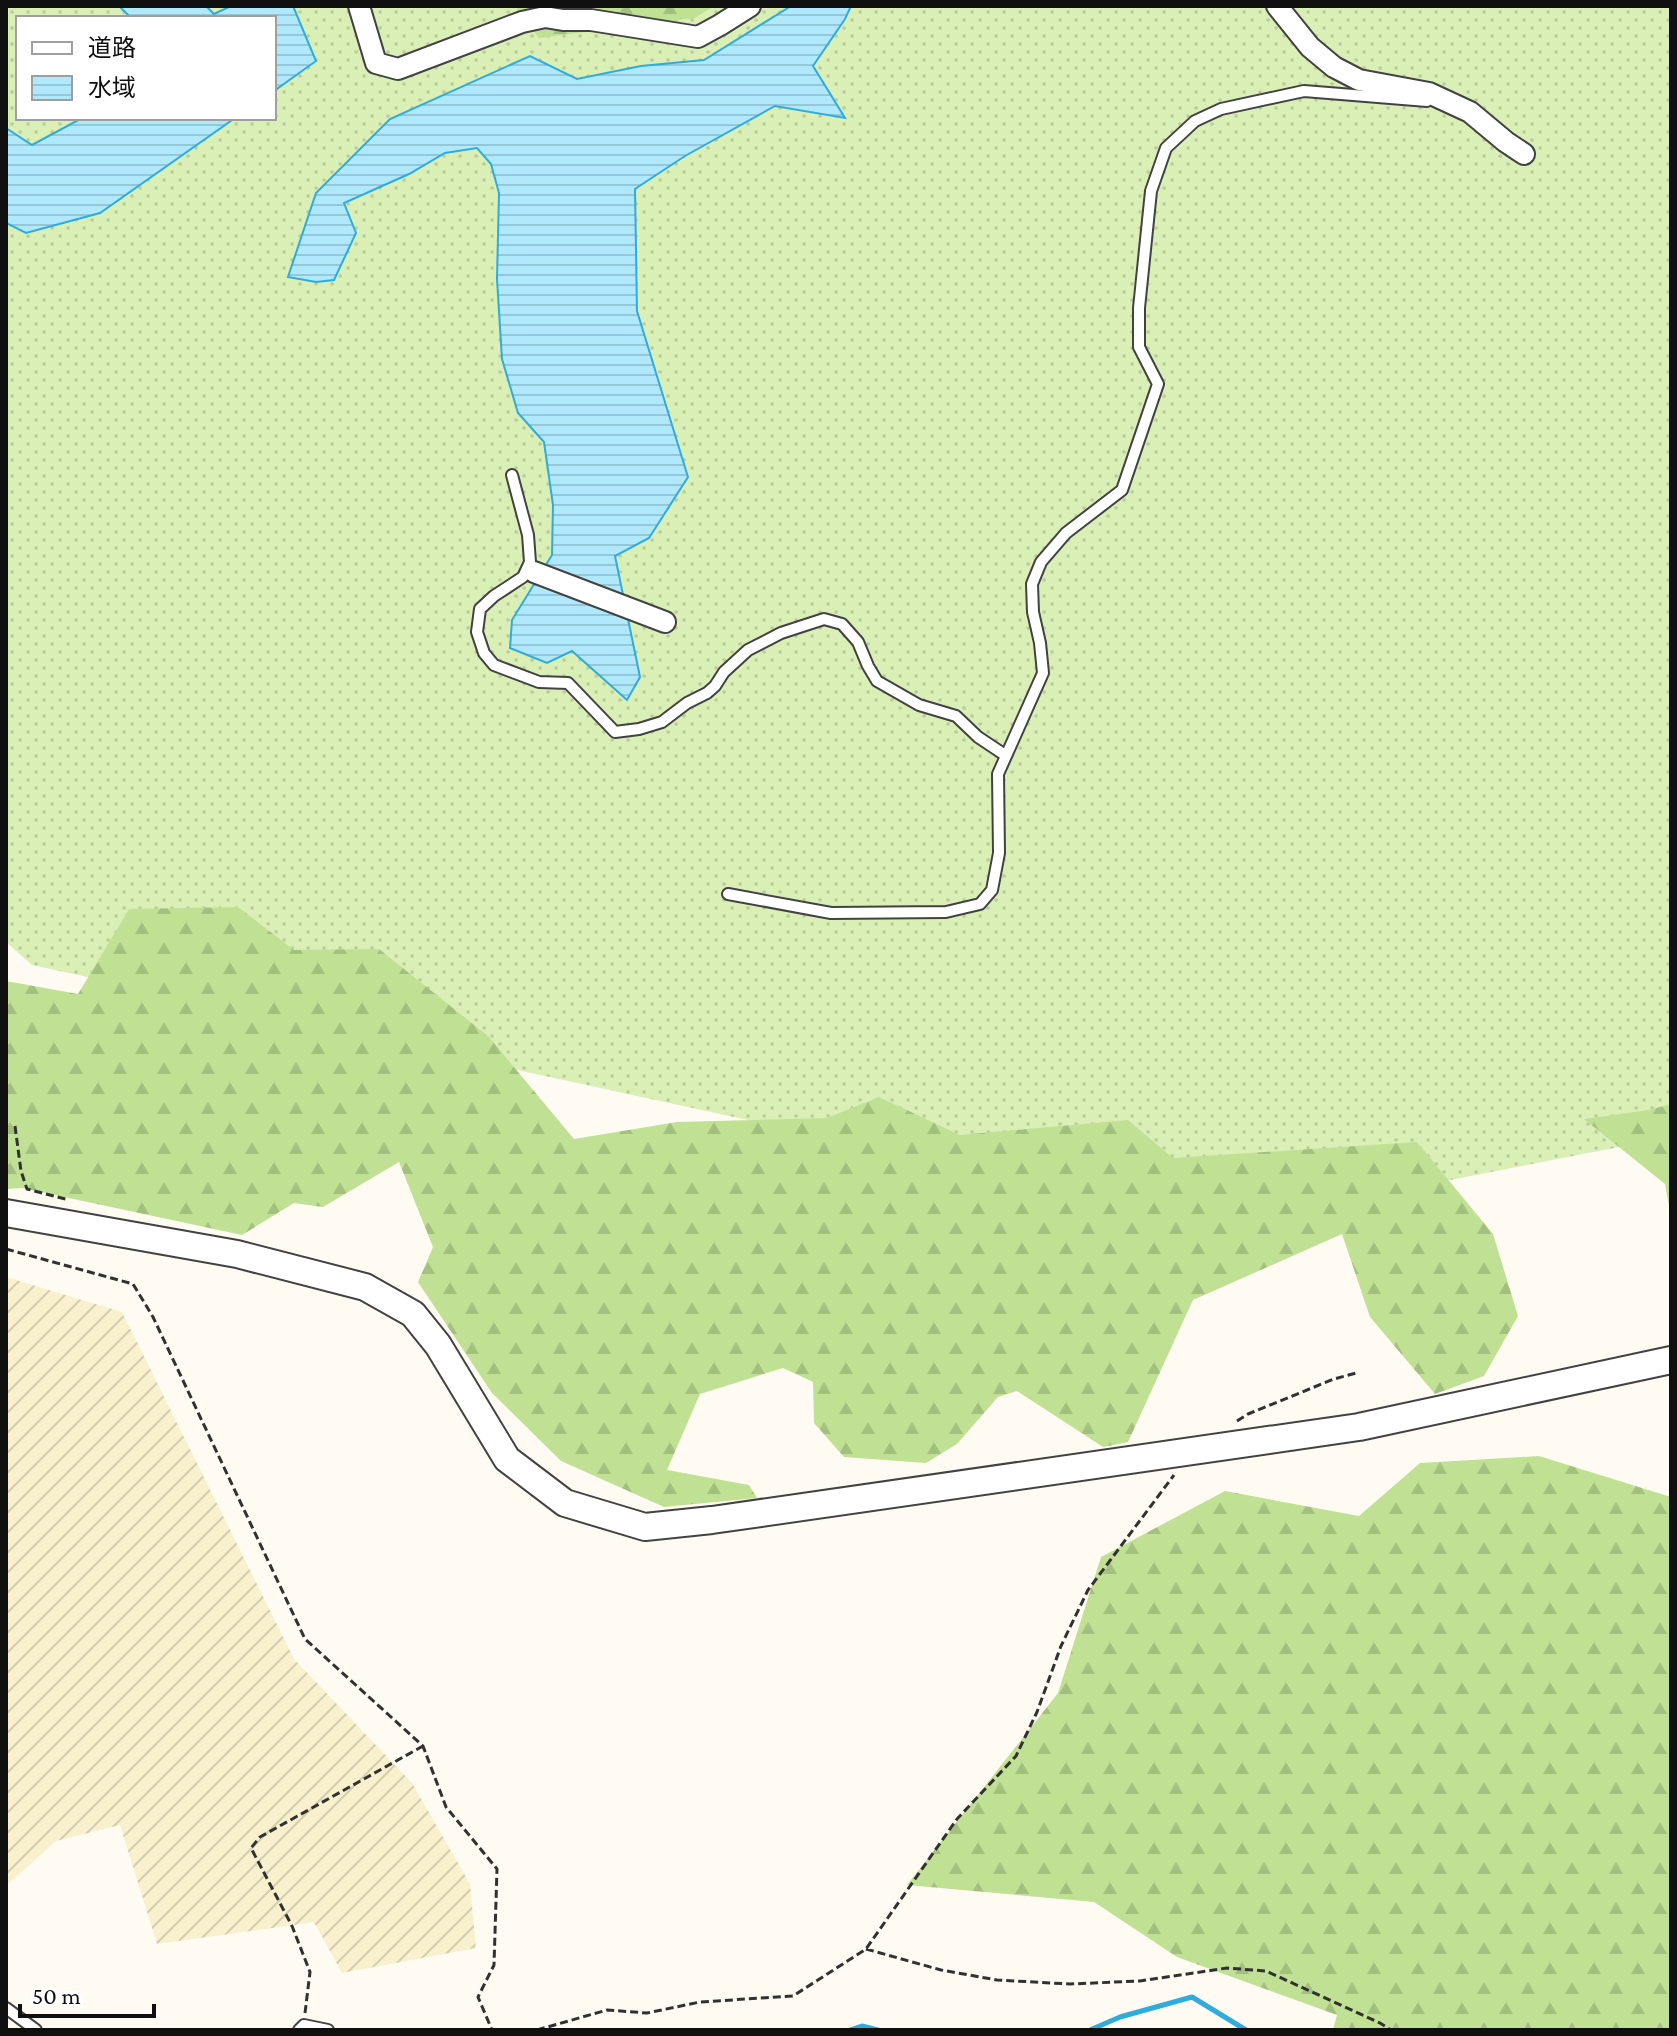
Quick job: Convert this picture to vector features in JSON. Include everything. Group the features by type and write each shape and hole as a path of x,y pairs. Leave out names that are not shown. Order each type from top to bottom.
{"street":[{"path":"359,6 376,63 398,69 522,22 545,17 591,20 698,37 750,6"},
{"path":"1277,6 1310,47 1334,67 1359,80 1429,93 1470,112 1524,154"},
{"path":"530,570 665,622"},
{"path":"6,1213 237,1254 365,1287 413,1314 430,1334 507,1459 565,1503 645,1527 1359,1427 1671,1360"}],"lane":[{"path":"728,894 831,913 946,912 980,904 992,890 999,853 998,774 1043,673 1033,612 1032,584 1041,562 1066,533 1122,490 1158,384 1139,347 1139,308 1151,191 1166,148 1195,121 1221,109 1304,91 1452,104"},
{"path":"512,475 528,535 530,570 480,609 477,632 484,653 494,665 539,682 568,683 615,732 639,729 662,722 687,703 707,693 748,650 781,633 824,619 842,624 858,642 877,681 919,705 956,716 978,737 1005,755"},
{"path":"6,2008 36,2030"},
{"path":"301,2028 328,2030"}],"path":[{"path":"15,1126 21,1171 27,1189 70,1200"},
{"path":"6,1249 133,1284 153,1317 305,1639 423,1746 446,1807 497,1869 494,1965 478,1997 492,2030"},
{"path":"1236,1422 1248,1414 1356,1373"},
{"path":"537,2030 607,2010 647,2013 700,2002 793,1996 866,1949 957,1819 1016,1756 1037,1712 1061,1646 1088,1590 1176,1473"},
{"path":"301,2028 310,1972 292,1926 251,1848 260,1837 423,1746"},
{"path":"866,1949 941,1970 997,1980 1070,1984 1140,1981 1227,1968 1266,1971 1391,2030"}],"shaded area":[{"path":"6,1277 122,1312 294,1659 412,1783 470,1884 476,1948 342,1973 314,1922 157,1944 120,1825 56,1841 6,1886"}],"green space":[{"path":"6,6 1671,6 1671,1137 1244,1220 993,1173 32,965 6,942"},
{"path":"515,6 714,6 695,18 539,38"},
{"path":"238,907 294,950 379,949 488,1036 574,1139 677,1122 827,1118 879,1097 960,1135 1128,1120 1173,1158 1417,1142 1493,1234 1518,1316 1484,1376 1435,1394 1370,1317 1342,1234 1193,1300 1128,1442 1103,1447 1017,1391 998,1397 957,1444 926,1463 844,1457 814,1423 813,1382 783,1368 700,1394 667,1470 749,1485 757,1498 664,1507 561,1461 492,1393 418,1282 433,1247 399,1162 323,1207 294,1203 242,1235 22,1188 6,1189 6,981 78,994 129,909"},
{"path":"1671,1104 1671,1217 1665,1184 1584,1119"},
{"path":"1539,1456 1671,1497 1671,2030 1333,2030 1337,2015 1177,1957 1094,1902 907,1885 1058,1693 1101,1557 1225,1491 1359,1516 1420,1463"}],"water":[{"path":"119,6 206,6 214,14 231,6 293,6 316,61 276,90 276,16 129,16"},
{"path":"791,6 851,6 813,66 845,118 775,106 685,156 635,189 637,311 688,477 649,538 615,556 640,677 627,700 572,651 547,663 510,648 512,620 552,555 553,505 544,442 518,413 502,359 497,279 499,193 491,164 477,148 445,153 409,174 344,203 356,233 334,280 316,282 288,277 316,193 390,119 530,56 577,79 641,66 704,60"},
{"path":"78,120 232,120 100,213 26,233 6,223 6,128 32,145"}],"waterway":[{"path":"1090,2030 1120,2017 1192,1997 1246,2030"},
{"path":"850,2030 862,2026 878,2030"}]}
